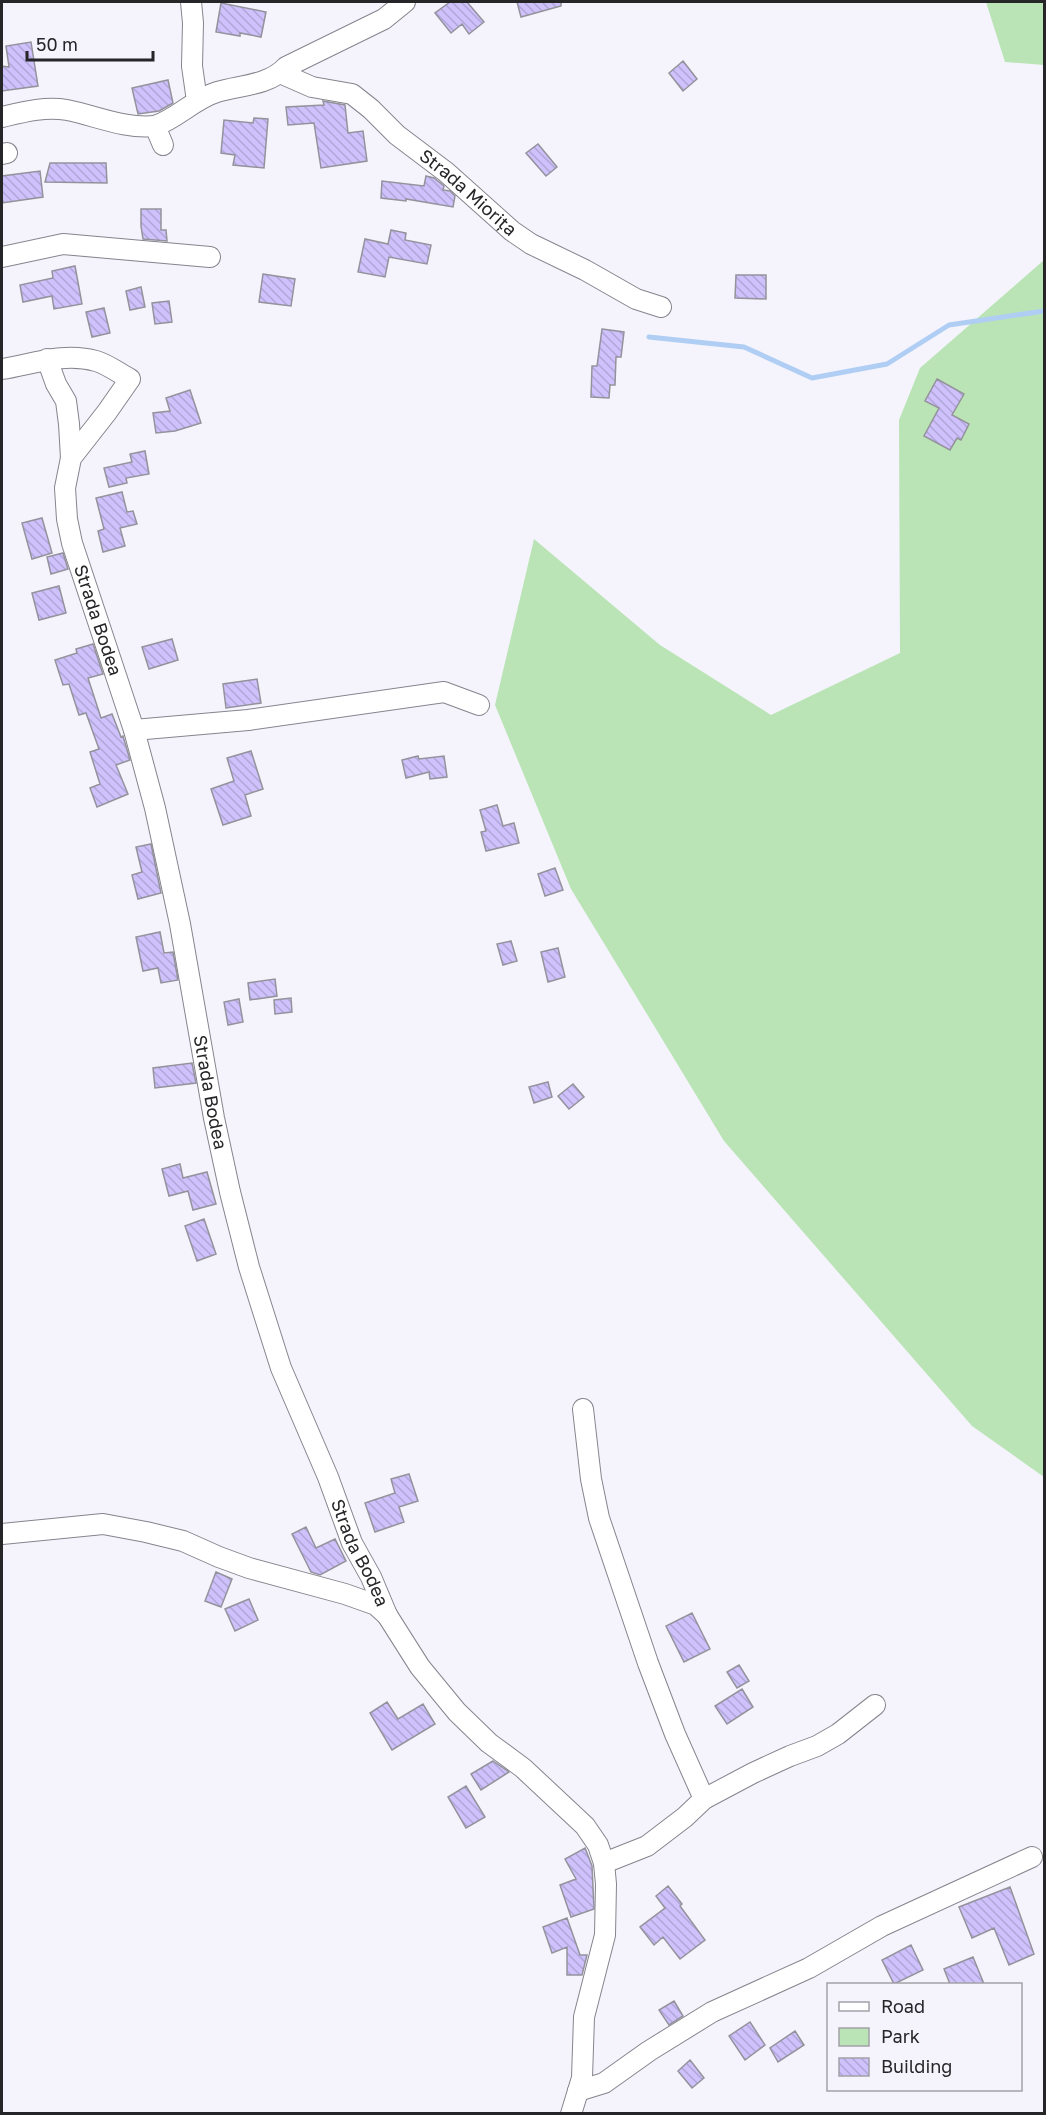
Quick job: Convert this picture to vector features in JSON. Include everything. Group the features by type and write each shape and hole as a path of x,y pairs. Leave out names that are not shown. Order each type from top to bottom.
{"street":[{"path":"191,2 194,23 192,66 197,101"},
{"path":"2,117 32,110 66,110 121,124 155,126 215,92 249,85 384,20 405,2"},
{"name":"Strada Miorița","path":"283,70 312,87 352,94 397,135 446,172 512,231 531,244 585,270 636,300 661,307"},
{"path":"155,126 164,145"},
{"path":"2,257 63,244 210,257"},
{"name":"Strada Bodea","path":"2,369 47,359 76,358 98,361 130,379 71,458 65,488 67,519 72,543 134,730 168,863 214,1118 249,1268 281,1368 332,1487 352,1543 372,1577 387,1615 420,1667 457,1712 489,1743 523,1768 585,1826 598,1845 604,1863"},
{"path":"47,359 56,384 66,401 71,458"},
{"path":"134,730 248,720 444,692 479,705"},
{"path":"583,1409 598,1518 648,1663 675,1734 704,1799"},
{"path":"2,1534 103,1524 146,1532 183,1541 249,1568 345,1594 376,1605 387,1615"},
{"path":"571,2114 582,2079 584,2017 605,1935 604,1863 647,1845 685,1817 704,1799 781,1760 818,1746 838,1734 875,1705"},
{"path":"578,2091 604,2083 649,2051 712,2012 809,1968 882,1926 1032,1857"}],"green space":[{"path":"986,2 1044,2 1044,65 1005,62"},
{"path":"1044,260 1044,1477 972,1426 724,1141 571,889 495,705 534,539 660,645 771,715 900,653 899,420 920,368"}],"building":[{"path":"450,2 467,2 484,22 469,34 462,24 451,33 435,13"},
{"path":"517,2 561,2 561,6 521,17"},
{"path":"221,3 266,12 261,37 216,32"},
{"path":"31,42 38,86 2,91 2,66 9,67 6,46"},
{"path":"683,61 697,79 683,91 669,73"},
{"path":"168,80 173,103 159,111 138,114 132,88"},
{"path":"323,101 345,105 348,133 363,131 367,161 321,168 314,123 288,125 286,107 324,105"},
{"path":"254,118 268,119 264,168 233,165 235,155 221,153 224,120 253,123"},
{"path":"538,144 557,167 546,176 526,153"},
{"path":"50,163 106,163 107,183 45,182"},
{"path":"40,171 43,197 2,203 2,176"},
{"path":"426,176 434,178 444,186 443,190 450,191 455,196 453,207 406,199 406,201 381,198 382,181 424,186"},
{"path":"141,209 161,209 161,230 166,230 167,241 143,239"},
{"path":"391,230 406,233 405,240 431,245 427,264 389,257 385,277 358,272 365,239 388,244"},
{"path":"75,266 82,304 54,309 52,296 23,302 20,285 53,278 52,271"},
{"path":"263,274 295,279 291,306 259,302"},
{"path":"736,275 766,275 766,299 735,298"},
{"path":"141,287 145,307 130,310 126,291"},
{"path":"169,301 172,322 155,324 152,303"},
{"path":"104,308 110,333 92,337 86,312"},
{"path":"602,329 624,332 621,357 616,357 615,385 610,385 609,398 591,397 592,366 597,366"},
{"path":"937,379 964,394 952,415 969,424 961,440 957,438 950,450 924,436 939,408 925,401"},
{"path":"190,390 201,423 175,431 156,433 153,413 170,411 166,398"},
{"path":"145,451 149,474 126,478 127,483 109,487 104,468 132,462 130,454"},
{"path":"122,492 127,512 133,511 137,524 120,528 125,546 103,552 98,531 104,529 96,498"},
{"path":"42,518 52,553 32,559 22,523"},
{"path":"63,553 68,569 51,574 47,557"},
{"path":"59,586 66,613 39,620 32,593"},
{"path":"172,639 178,660 149,669 142,647"},
{"path":"93,644 103,674 88,678 101,718 112,714 121,737 123,736 130,760 116,765 128,794 97,807 90,788 100,784 90,752 99,749 86,713 79,715 69,684 63,685 55,660 77,653 76,649"},
{"path":"257,679 261,703 226,708 223,684"},
{"path":"251,751 263,789 245,795 251,816 223,825 211,789 234,781 227,758"},
{"path":"418,756 419,759 444,756 447,777 430,779 429,772 406,778 402,760"},
{"path":"497,805 503,826 514,823 519,843 486,851 481,832 486,831 480,810"},
{"path":"151,844 161,893 138,899 132,875 142,872 136,847"},
{"path":"555,868 563,890 545,896 538,874"},
{"path":"160,932 164,953 173,952 178,980 161,983 158,968 143,971 136,937"},
{"path":"511,941 517,961 503,965 497,944"},
{"path":"558,948 565,977 548,982 541,952"},
{"path":"275,979 277,996 250,1000 248,983"},
{"path":"291,998 292,1012 275,1014 274,1000"},
{"path":"239,999 243,1022 228,1025 224,1002"},
{"path":"192,1063 196,1083 155,1088 153,1068"},
{"path":"548,1082 552,1097 534,1103 529,1087"},
{"path":"573,1084 584,1097 569,1109 558,1096"},
{"path":"180,1164 183,1178 207,1172 216,1204 193,1210 188,1191 169,1196 162,1169"},
{"path":"204,1219 216,1254 197,1261 185,1226"},
{"path":"409,1474 418,1501 399,1507 404,1522 375,1532 365,1503 395,1493 391,1479"},
{"path":"306,1527 316,1548 335,1539 346,1561 320,1575 311,1572 292,1534"},
{"path":"216,1572 232,1579 221,1607 205,1601"},
{"path":"249,1599 258,1620 235,1631 225,1609"},
{"path":"692,1613 710,1649 684,1662 666,1626"},
{"path":"739,1665 749,1681 737,1688 727,1672"},
{"path":"742,1689 753,1707 727,1724 715,1706"},
{"path":"387,1702 398,1719 423,1704 435,1724 392,1750 370,1713"},
{"path":"493,1761 509,1772 481,1790 471,1774"},
{"path":"466,1786 485,1817 466,1828 448,1797"},
{"path":"585,1848 592,1866 594,1909 571,1917 560,1885 576,1879 565,1859"},
{"path":"668,1886 705,1940 680,1959 663,1937 654,1945 640,1927 665,1908 656,1896"},
{"path":"1010,1887 1034,1954 1009,1965 994,1928 972,1938 959,1907"},
{"path":"567,1918 580,1955 587,1955 582,1975 567,1975 567,1947 552,1953 543,1927"},
{"path":"911,1945 923,1970 894,1983 882,1960"},
{"path":"973,1957 984,1983 950,1983 944,1969"},
{"path":"674,2001 683,2016 669,2025 659,2010"},
{"path":"750,2022 765,2045 745,2060 729,2036"},
{"path":"795,2031 804,2045 778,2062 770,2048"},
{"path":"690,2060 704,2078 692,2088 678,2071"}],"waterway":[{"path":"649,337 744,347 812,378 887,364 949,325 1044,311"}]}
